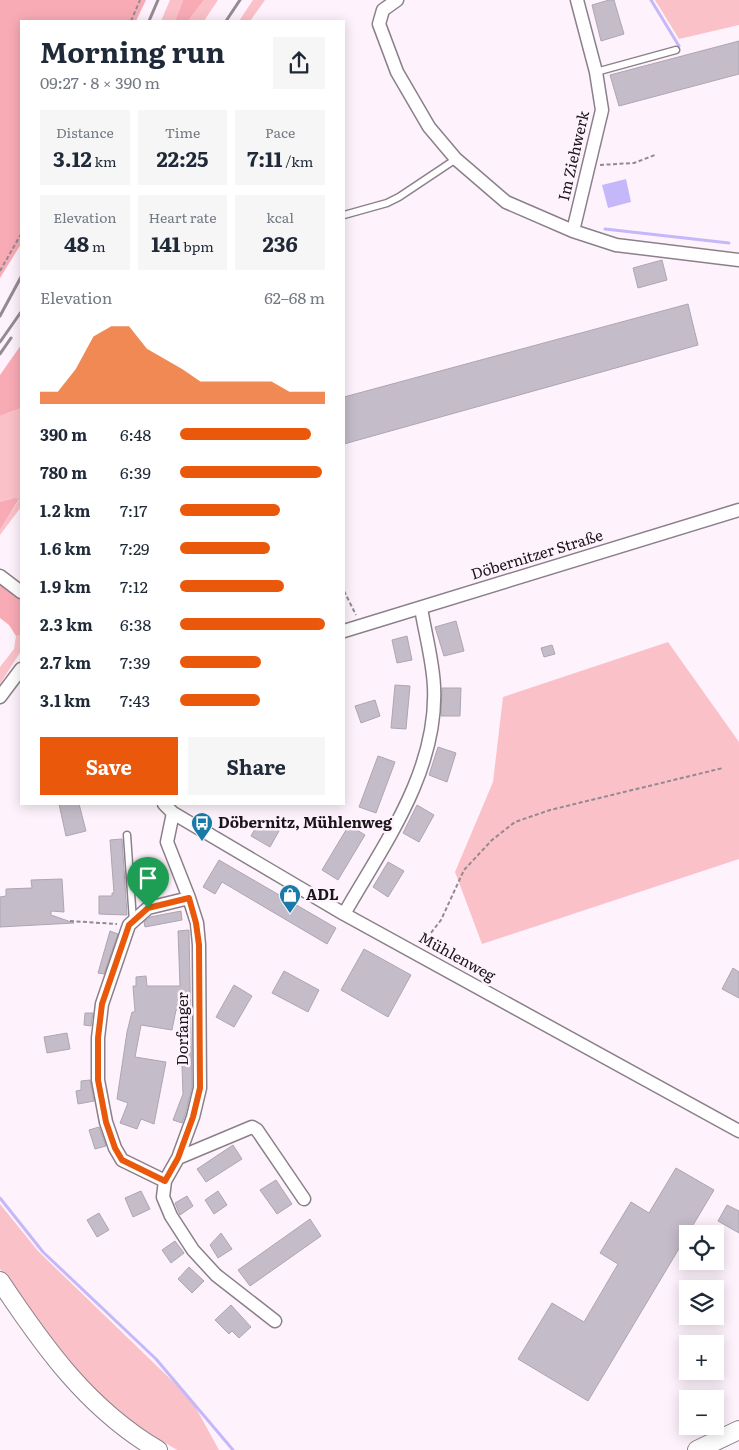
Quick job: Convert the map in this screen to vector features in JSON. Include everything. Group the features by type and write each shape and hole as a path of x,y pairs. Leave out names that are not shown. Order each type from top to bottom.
{"main road":[{"path":"0,1281 45,1348 68,1375 116,1420 158,1450"},
{"path":"697,1450 739,1430"}],"street":[{"path":"397,0 383,10 379,24 397,72 430,128 456,159 506,202 573,232 616,245 739,260"},
{"name":"Im Ziehwerk","path":"573,232 602,110 596,72 577,0"},
{"name":"Döbernitzer Straße","path":"345,631 739,510"},
{"path":"0,576 20,591"},
{"path":"344,914 405,807 430,740 434,687 421,608"},
{"path":"0,698 20,670"},
{"name":"Mühlenweg","path":"165,805 173,813 344,914 737,1126"},
{"name":"Dorfanger","path":"165,1181 178,1158 193,1117 200,1088 199,945 196,923 189,898 167,842 173,813"},
{"path":"189,898 148,908 131,923 102,1004 98,1038 98,1080 106,1122 115,1148 122,1160 165,1181 163,1197 171,1216 193,1250 216,1275 275,1321"},
{"path":"178,1158 252,1127 257,1130 304,1199"}],"lane":[{"path":"596,72 676,50"},
{"path":"345,215 387,203 399,197 456,159"},
{"path":"126,835 131,923"}],"path":[{"path":"131,20 140,0"},
{"path":"588,167 611,163 634,163 655,155"},
{"path":"0,271 20,236"},
{"path":"345,593 362,626"},
{"path":"416,953 441,920 464,870 492,840 514,822 550,810 724,768"},
{"path":"70,921 131,923"}],"shaded area":[{"path":"0,0 146,0 136,20 20,20 20,246 0,278"},
{"path":"170,0 183,0 175,20 161,20"},
{"path":"183,0 204,0 189,20 175,20"},
{"path":"204,0 218,0 205,20 189,20"},
{"path":"253,0 265,0 251,20 240,20"},
{"path":"655,0 739,0 739,25 679,39"},
{"path":"626,179 631,202 608,208 602,185"},
{"path":"20,346 20,408 0,416 0,375"},
{"path":"20,408 20,508 0,535 0,530 19,500 12,498 0,502 0,416"},
{"path":"13,498 19,499 0,530 0,502"},
{"path":"0,582 20,597 20,635 16,636 9,625 0,618"},
{"path":"20,635 20,653 0,684 0,667 14,649 16,636"},
{"path":"668,642 739,742 739,859 482,944 455,872 493,782 503,697"},
{"path":"0,1204 38,1251 191,1399 219,1450 177,1450 117,1413 81,1378 0,1269"}],"building":[{"path":"614,0 624,34 601,41 592,5"},
{"path":"739,41 739,74 619,106 610,75"},
{"path":"662,260 667,280 638,288 633,268"},
{"path":"688,304 698,345 345,444 345,397"},
{"path":"456,621 464,651 444,656 435,627"},
{"path":"407,636 412,660 397,663 392,640"},
{"path":"552,645 555,654 544,657 541,648"},
{"path":"395,685 410,686 406,729 391,728"},
{"path":"442,688 461,688 460,716 441,716"},
{"path":"375,700 380,716 361,723 355,706"},
{"path":"438,747 456,753 447,782 429,775"},
{"path":"378,756 395,762 376,813 359,807"},
{"path":"59,805 79,805 86,831 66,836"},
{"path":"417,805 434,815 419,842 403,833"},
{"path":"260,820 279,831 270,847 251,836"},
{"path":"349,825 365,835 338,880 322,870"},
{"path":"122,839 127,915 99,914 99,896 112,896 112,893 114,893 110,840"},
{"path":"219,860 336,928 327,944 222,882 215,894 203,887"},
{"path":"388,862 404,871 388,897 373,887"},
{"path":"62,879 64,912 51,911 51,915 74,923 0,927 0,897 6,896 6,889 32,888 31,880"},
{"path":"181,911 182,920 145,927 144,922 150,917"},
{"path":"189,930 192,1087 185,1115 182,1123 173,1120 183,1094 180,1010 176,1010 172,1030 141,1025 135,1057 166,1062 154,1124 141,1119 137,1129 120,1123 128,1103 117,1099 127,1032 132,1012 135,1012 133,986 136,986 136,977 146,976 147,986 180,986 178,931"},
{"path":"110,931 118,934 104,974 98,973"},
{"path":"364,949 411,975 388,1017 341,990"},
{"path":"733,968 739,972 739,998 722,989"},
{"path":"284,971 319,990 308,1012 272,993"},
{"path":"234,985 252,996 234,1027 216,1017"},
{"path":"85,1013 93,1013 91,1026 84,1025"},
{"path":"67,1033 70,1049 47,1053 44,1037"},
{"path":"90,1080 94,1101 78,1104 76,1091 81,1090 81,1081"},
{"path":"99,1127 106,1146 95,1149 89,1130"},
{"path":"233,1145 242,1159 206,1182 197,1169"},
{"path":"676,1168 714,1190 693,1225 679,1225 679,1249 588,1401 518,1359 552,1303 584,1322 618,1264 600,1253 631,1202 649,1213"},
{"path":"276,1180 292,1204 277,1214 260,1190"},
{"path":"141,1191 150,1209 133,1217 125,1198"},
{"path":"218,1191 227,1205 214,1214 205,1200"},
{"path":"187,1196 193,1206 180,1215 175,1203"},
{"path":"727,1205 739,1211 739,1233 718,1221"},
{"path":"99,1213 109,1230 97,1237 87,1220"},
{"path":"310,1219 321,1236 250,1286 238,1270"},
{"path":"221,1233 232,1249 218,1258 210,1245"},
{"path":"175,1241 184,1253 171,1263 162,1250"},
{"path":"189,1267 204,1281 192,1293 178,1279"},
{"path":"231,1305 251,1327 239,1338 232,1331 229,1334 215,1320"}],"waterway":[{"path":"651,0 679,46"},
{"path":"605,229 729,243"},
{"path":"0,1198 43,1252 156,1359 233,1450"}],"railway":[{"path":"149,20 158,0"},
{"path":"227,20 240,0"},
{"path":"0,316 20,279"},
{"path":"0,342 20,313"},
{"path":"0,354 11,338"}],"place":[{"name":"Döbernitz, Mühlenweg","path":"202,842"},
{"name":"ADL","path":"290,914"}],"route":[{"path":"189,898 196,923 199,945 200,1088 193,1117 178,1158 165,1181 122,1160 115,1148 106,1122 98,1080 98,1038 102,1004 129,925 148,908 189,898"}]}
